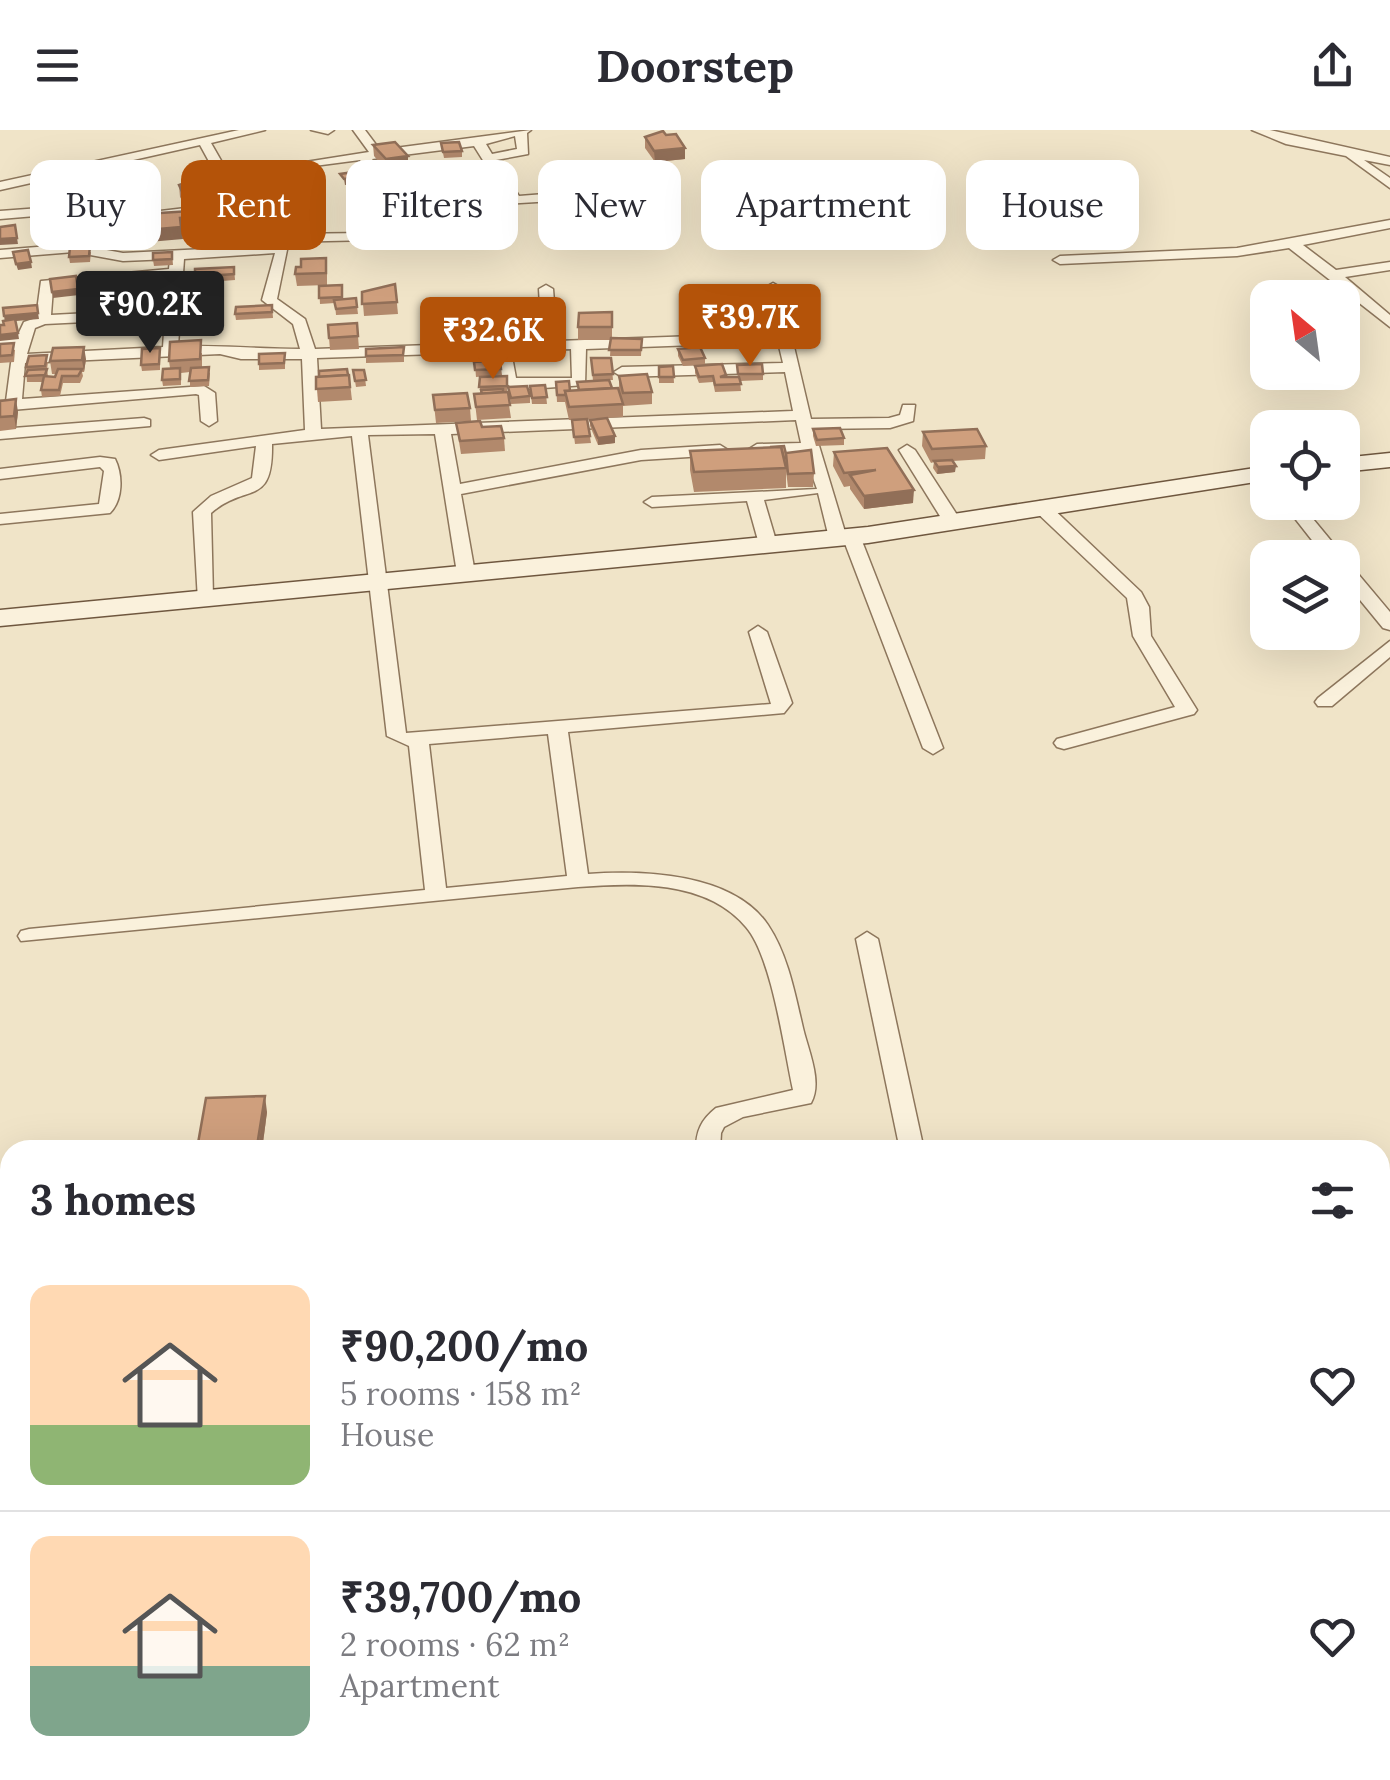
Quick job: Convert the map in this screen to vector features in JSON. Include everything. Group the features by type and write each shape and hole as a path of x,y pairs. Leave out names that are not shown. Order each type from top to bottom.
{"street":[{"path":"0,186 260,130"},
{"path":"318,130 328,130"},
{"path":"359,130 373,160"},
{"path":"1258,130 1290,142 1390,161"},
{"path":"326,160 486,136 522,131 524,151 490,158 486,136"},
{"path":"161,215 223,208 236,199 204,142"},
{"path":"1347,152 1390,184"},
{"path":"532,198 537,219"},
{"path":"518,199 538,198"},
{"path":"0,216 30,213"},
{"path":"1060,260 1237,252 1390,224"},
{"path":"1292,243 1390,323"},
{"path":"0,254 74,248 123,258 206,250"},
{"path":"281,250 269,300 300,322 310,354 313,434"},
{"path":"170,351 177,255"},
{"path":"1333,275 1390,266"},
{"path":"277,269 294,268"},
{"path":"43,320 46,284 177,273"},
{"path":"772,287 810,448 933,748"},
{"path":"546,290 550,346"},
{"path":"171,313 43,320 28,326 14,364 7,406 198,388 207,394 210,421"},
{"path":"14,364 220,349 241,354 310,354 785,337"},
{"path":"0,343 14,364"},
{"path":"503,347 511,383 576,384 582,378 578,344"},
{"path":"622,372 792,367"},
{"path":"159,455 264,438 406,426 613,421 890,423 908,418 909,408"},
{"path":"613,421 624,458"},
{"path":"0,434 144,423"},
{"path":"442,428 466,573"},
{"path":"359,430 394,732 407,740 777,709 782,703 758,632"},
{"path":"204,597 202,512 212,500 256,484 261,478 264,438"},
{"path":"452,491 673,452 810,448"},
{"path":"908,450 952,521"},
{"path":"1360,463 1390,460"},
{"path":"0,474 100,462 109,462 112,471 110,504 104,509 0,519"},
{"path":"0,618 845,537 1250,476"},
{"path":"652,502 811,492"},
{"path":"754,495 768,544"},
{"path":"1040,506 1135,596 1142,636 1187,710 1064,743"},
{"path":"1305,520 1321,540"},
{"path":"1360,588 1390,624"},
{"path":"1324,702 1390,647"},
{"path":"556,728 578,881"},
{"path":"418,739 436,895"},
{"path":"29,936 578,881 641,876 682,880 729,902 757,925 768,947 806,1090 802,1097 791,1101 723,1114 711,1120 707,1140"},
{"path":"868,939 910,1140"}],"lane":[{"path":"444,303 451,348"}],"building":[{"path":"663,131 666,135 676,134 685,148 654,151 645,137"},
{"path":"395,142 408,156 386,159 373,145"},
{"path":"459,142 462,151 443,152 441,143"},
{"path":"181,212 181,227 161,229 161,213"},
{"path":"15,225 17,238 0,239 0,227"},
{"path":"28,250 31,262 16,264 13,252"},
{"path":"70,250 90,250 89,256 69,257"},
{"path":"172,252 172,259 153,260 153,253"},
{"path":"326,258 326,273 295,274 301,259"},
{"path":"234,267 234,274 195,277 195,269"},
{"path":"76,276 78,289 52,292 50,279"},
{"path":"395,284 397,302 362,304 362,292"},
{"path":"342,285 342,297 319,298 319,286"},
{"path":"356,298 357,307 336,309 334,300"},
{"path":"37,305 38,313 4,316 3,308"},
{"path":"272,305 272,312 235,314 236,307"},
{"path":"543,312 545,331 517,332 516,313"},
{"path":"612,312 612,327 578,327 579,313"},
{"path":"15,319 18,333 0,335 3,321"},
{"path":"357,323 358,336 329,338 328,325"},
{"path":"611,338 642,339 641,350 609,350"},
{"path":"201,340 200,359 169,361 170,342"},
{"path":"14,343 12,355 0,356 0,344"},
{"path":"497,343 498,357 472,358 472,345"},
{"path":"84,347 82,360 50,361 53,348"},
{"path":"404,347 403,355 366,356 366,349"},
{"path":"700,347 705,358 683,360 678,349"},
{"path":"160,348 159,364 141,365 142,349"},
{"path":"285,353 284,363 259,364 259,354"},
{"path":"47,355 45,366 26,367 29,356"},
{"path":"591,358 611,358 613,374 593,375"},
{"path":"500,360 501,369 475,370 474,362"},
{"path":"722,364 726,375 720,377 739,377 741,384 715,385 713,376 699,377 695,366"},
{"path":"762,364 763,374 738,374 737,365"},
{"path":"673,366 674,377 659,377 659,367"},
{"path":"209,367 208,380 189,381 191,368"},
{"path":"180,368 180,379 162,380 163,369"},
{"path":"47,369 45,375 25,376 28,370"},
{"path":"58,369 82,369 78,376 62,376 59,390 41,390 44,376 55,377"},
{"path":"347,369 348,375 319,377 319,371"},
{"path":"353,370 364,370 366,380 355,381"},
{"path":"647,374 652,392 623,393 619,376"},
{"path":"349,375 350,387 316,389 316,377"},
{"path":"507,376 507,386 479,387 480,377"},
{"path":"609,380 612,388 579,390 577,382"},
{"path":"569,381 570,391 557,395 556,382"},
{"path":"545,385 547,397 532,398 530,386"},
{"path":"527,386 530,396 511,398 508,387"},
{"path":"618,388 623,404 569,407 565,391"},
{"path":"503,389 482,394 481,390"},
{"path":"508,392 510,405 476,407 474,394"},
{"path":"467,393 470,408 435,410 433,395"},
{"path":"16,399 14,416 0,417 0,401"},
{"path":"607,418 615,436 598,438 590,420"},
{"path":"587,419 590,436 574,437 572,420"},
{"path":"480,421 482,427 501,426 504,438 460,441 456,423"},
{"path":"840,428 844,438 817,440 813,429"},
{"path":"977,429 986,446 932,449 923,432"},
{"path":"781,447 786,468 694,472 690,451"},
{"path":"887,448 914,490 864,496 850,475 876,470 844,473 834,452"},
{"path":"811,450 814,473 788,474 786,453"},
{"path":"952,460 956,466 938,467 934,461"},
{"path":"265,1096 258,1140 199,1140 206,1098"}]}
